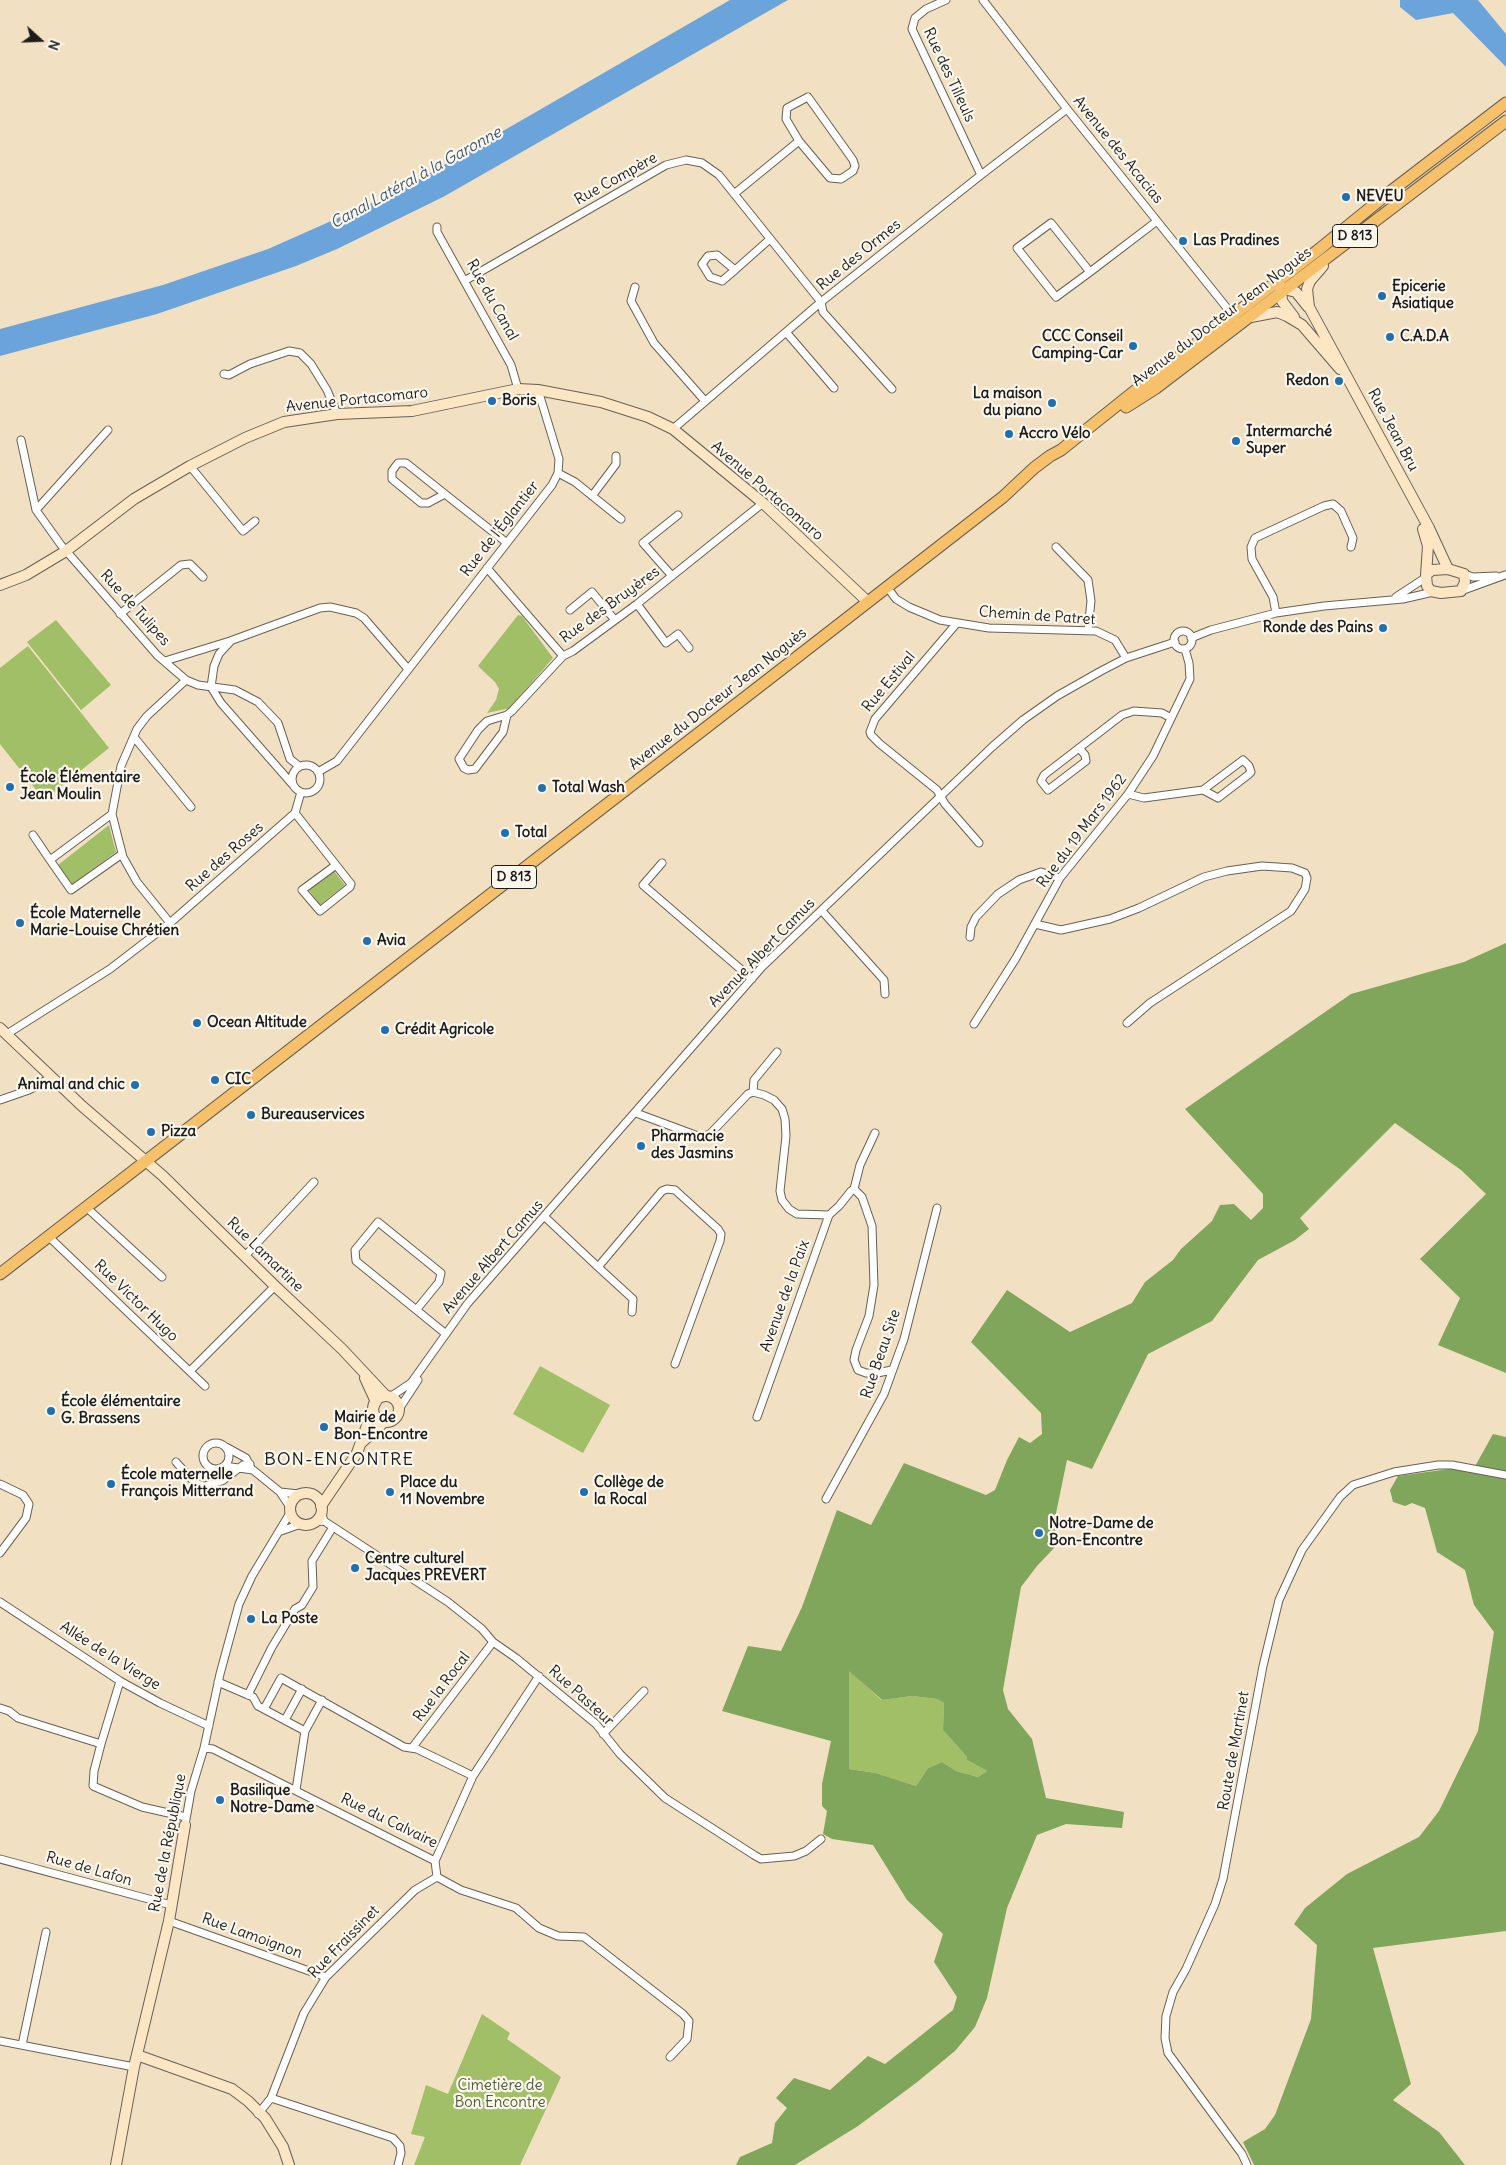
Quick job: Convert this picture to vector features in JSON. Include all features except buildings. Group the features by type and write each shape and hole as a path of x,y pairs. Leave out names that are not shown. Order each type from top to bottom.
{"main road":[{"name":"Avenue du Docteur Jean Noguès","path":"1241,319 1256,299 1386,195 1506,104"},
{"name":"Avenue du Docteur Jean Noguès","path":"0,1274 868,602 1026,477 1037,473 1054,460 1061,450 1283,290 1506,121"}],"street":[{"name":"Rue des Tilleuls","path":"946,0 926,9 915,18 912,29 981,175"},
{"name":"Avenue des Acacias","path":"983,0 1157,221 1241,319"},
{"path":"808,97 853,160 855,166 853,171 841,180 830,178 799,141 789,128 785,113 787,108 808,97"},
{"name":"Rue des Ormes","path":"673,429 821,302 1067,109"},
{"path":"734,194 799,141"},
{"name":"Rue Compère","path":"466,280 666,166 686,160 702,163 719,175 821,302 822,312 892,389"},
{"path":"1090,272 1051,223 1017,248 1056,297 1090,272 1157,221"},
{"name":"Rue du Canal","path":"437,227 437,232 466,280 511,365 518,389"},
{"path":"735,270 717,255 708,256 702,264 710,277 722,281 735,270 770,239"},
{"name":"Rue Jean Bru","path":"1309,308 1307,289 1310,281 1345,244"},
{"path":"1256,299 1283,290 1317,251"},
{"path":"635,287 631,301 654,343 705,401"},
{"name":"Rue Jean Bru","path":"1343,371 1284,307 1283,290 1296,292 1309,308 1429,528 1448,569"},
{"name":"Rue Jean Bru","path":"1241,319 1277,312 1302,325"},
{"path":"786,332 834,388"},
{"path":"224,374 229,375 250,364 289,351 300,353 311,364 337,414"},
{"name":"Avenue Portacomaro","path":"0,585 26,575 66,551 134,499 190,466 245,438 284,422 337,414 412,411 518,389 538,390 601,402 648,417 673,429 763,504 868,602"},
{"name":"Rue de l'Églantier","path":"408,669 552,485 558,473 558,460 538,390"},
{"path":"36,510 108,430"},
{"path":"21,440 36,510"},
{"path":"592,496 616,464 616,456"},
{"path":"445,494 428,504 421,503 392,479 392,471 398,464 406,464 445,494 507,543"},
{"path":"190,466 243,531 255,521"},
{"path":"558,473 575,482 621,519"},
{"name":"Rue des Bruyères","path":"487,568 563,656 573,651 614,619 637,604 763,504"},
{"path":"1276,613 1273,597 1252,559 1251,547 1255,538 1324,506 1333,504 1340,511 1353,538 1352,547"},
{"name":"Rue Jean Bru","path":"1415,504 1427,540 1426,577"},
{"name":"Rue de Tulipes","path":"36,510 66,551 120,614 152,650 186,680"},
{"path":"672,576 643,543 678,515"},
{"path":"1056,547 1088,580 1091,601 1088,630"},
{"path":"120,614 181,565 190,564 203,577"},
{"path":"1448,569 1484,578 1505,575 1456,593 1433,592 1426,586 1426,577 1432,570 1448,569"},
{"path":"1461,591 1465,582 1464,574"},
{"name":"Avenue Albert Camus","path":"1391,600 1406,592 1426,577"},
{"name":"Chemin de Patret","path":"887,587 896,599 909,607 923,614 957,623 989,628 1088,630 1115,640 1126,658"},
{"path":"570,610 592,592 614,619"},
{"name":"Avenue Albert Camus","path":"388,1397 407,1387 468,1304 752,979 992,747 1023,720 1057,696 1126,658 1174,642 1176,635 1182,632 1187,632 1192,638 1211,630 1276,613 1324,606 1391,600 1433,592"},
{"path":"637,604 666,643 678,634 689,648"},
{"path":"165,661 230,642 320,608 343,609 364,618 408,669 336,761 318,772"},
{"name":"Rue Estival","path":"941,797 936,790 871,735 870,729 875,719 957,623"},
{"path":"1174,642 1178,648 1185,649 1190,646 1192,638"},
{"path":"230,642 219,654 214,666 211,687 221,703 293,785 301,792 306,793 315,790 320,782 318,772 308,764 299,766 291,776 293,785"},
{"name":"Rue du 19 Mars 1962","path":"974,1024 1035,924 1060,878 1128,794 1149,763 1190,679 1189,663 1185,649"},
{"path":"507,715 504,732 475,769 468,770 464,768 459,758 478,730 487,721 507,715 537,686 563,656"},
{"path":"170,923 137,882 122,854 112,814 121,766 134,737 147,716 186,680 198,685 235,690 258,702 278,724 290,759 299,766"},
{"path":"1079,748 1085,755 1086,761 1048,790 1041,781 1044,775 1079,748 1126,713 1162,713 1171,718"},
{"path":"134,737 191,806"},
{"path":"1128,794 1144,798 1203,790 1243,760 1251,772 1218,798 1203,790"},
{"path":"301,792 295,813 336,865 350,883 351,886 320,911 302,890 336,865"},
{"path":"941,797 979,843"},
{"name":"Rue des Roses","path":"3,1031 110,969 170,923 295,813"},
{"path":"50,860 112,814"},
{"path":"33,835 71,890 122,854"},
{"path":"662,864 642,885 752,979"},
{"path":"1035,924 1061,930 1110,919 1139,908 1204,877 1227,871 1262,866 1301,870 1305,873 1307,878 1305,889 1291,911 1150,1003 1127,1023"},
{"path":"970,937 971,926 976,917 998,894 1020,880 1041,872 1060,878"},
{"path":"822,911 884,980 885,994"},
{"name":"Rue Lamartine","path":"3,1031 82,1106 145,1160 342,1349 388,1397"},
{"path":"753,1092 754,1080 777,1052"},
{"path":"0,1100 29,1090 52,1077"},
{"path":"636,1112 698,1136 704,1136 710,1134 744,1097 753,1092 774,1100 782,1109 785,1118 786,1136 780,1191 782,1200 789,1209 797,1214 828,1215"},
{"path":"875,1133 860,1164 854,1190 862,1197 872,1226 874,1284 869,1316 854,1355 854,1360 858,1370 866,1373 892,1370"},
{"path":"244,1256 314,1182"},
{"path":"598,1267 662,1191 667,1189 675,1190 718,1229 721,1234 720,1241 675,1364"},
{"name":"Avenue de la Paix","path":"757,1417 828,1215 854,1190"},
{"path":"86,1207 162,1277"},
{"name":"Rue Beau Site","path":"826,1499 884,1394 904,1339 937,1208"},
{"path":"545,1217 633,1299 632,1312"},
{"path":"417,1309 439,1282 441,1273 378,1222 355,1250 356,1261 446,1334"},
{"name":"Rue Victor Hugo","path":"48,1236 205,1386"},
{"path":"190,1371 275,1286"},
{"name":"Avenue Albert Camus","path":"399,1409 418,1382 431,1356"},
{"name":"Rue Lamartine","path":"362,1372 375,1404"},
{"path":"281,1530 314,1522 319,1516 321,1508 333,1486 354,1459 375,1404 388,1397 396,1401 399,1409 394,1419 384,1422 360,1444"},
{"path":"375,1404 375,1416 384,1422"},
{"path":"251,1467 224,1466 216,1469 208,1466 202,1455 205,1447 212,1443 220,1442 246,1458 251,1467 280,1492 296,1521 301,1524"},
{"path":"224,1466 229,1460 226,1447"},
{"path":"176,1462 183,1472 195,1483 204,1486 222,1481 240,1468"},
{"name":"Route de Martinet","path":"1247,2165 1242,2154 1168,2053 1165,2038 1166,2016 1173,1992 1186,1970 1215,1904 1223,1879 1263,1666 1279,1600 1302,1550 1340,1497 1353,1485 1394,1472 1438,1465 1452,1465 1506,1475"},
{"path":"0,1484 23,1495 29,1504 26,1518 0,1553"},
{"path":"313,1495 333,1486"},
{"path":"280,1492 313,1495 321,1508 324,1522"},
{"path":"290,1510 293,1499 299,1494"},
{"name":"Rue de la République","path":"116,2165 134,2067 172,1906 191,1791 204,1748 218,1682 239,1604 252,1576 281,1530 290,1510"},
{"name":"Rue Pasteur","path":"314,1522 324,1522 333,1527 448,1602 482,1629 493,1642 539,1676 596,1724 620,1754 665,1798 761,1859 794,1856 806,1851 821,1839"},
{"path":"248,1695 272,1647 295,1609 302,1605 313,1587 312,1561 333,1527"},
{"name":"Allée de la Vierge","path":"0,1602 120,1682 209,1726"},
{"name":"Rue la Rocal","path":"408,1748 493,1642"},
{"name":"Rue du Calvaire","path":"204,1748 213,1749 434,1861 473,1776 539,1676"},
{"path":"264,1708 281,1678 408,1748 473,1776"},
{"path":"120,1682 101,1744 92,1782 96,1789 185,1821"},
{"path":"218,1682 248,1695 264,1708 306,1731"},
{"path":"285,1720 302,1689"},
{"path":"604,1734 644,1691"},
{"path":"296,1790 306,1731 322,1700"},
{"path":"0,1708 18,1718 101,1744"},
{"name":"Rue de Lafon","path":"0,1859 172,1906"},
{"path":"434,1861 437,1877 461,1890 516,1908 539,1928 558,1936 584,1937 683,2014 688,2021 687,2039 670,2057"},
{"name":"Rue Fraissinet","path":"259,2113 271,2098 304,2013 326,1977 415,1890 437,1877"},
{"name":"Rue Lamoignon","path":"168,1921 326,1977"},
{"path":"22,2045 46,1932"},
{"path":"0,2041 134,2067"},
{"path":"137,2055 232,2089 259,2113 278,2138 287,2165"},
{"path":"271,2098 393,2138 400,2146 401,2153 398,2165"}],"green space":[{"path":"518,615 522,616 553,658 510,708 487,713 496,700 499,689 495,682 478,666"},
{"path":"56,620 111,685 81,710 27,642"},
{"path":"28,646 109,748 44,800 0,744 0,668"},
{"path":"109,825 116,852 72,884 58,865"},
{"path":"334,871 345,885 320,905 309,890"},
{"path":"1506,943 1506,1373 1438,1345 1460,1298 1420,1259 1486,1194 1461,1170 1395,1123 1300,1218 1309,1229 1295,1240 1258,1260 1212,1321 1148,1354 1092,1469 1067,1460 1055,1518 1055,1547 1021,1587 1003,1690 1008,1709 1032,1739 1046,1798 1124,1812 1122,1828 1066,1824 1037,1835 1007,1908 987,1998 975,2027 955,2051 858,2126 795,2165 736,2165 740,2157 772,2143 775,2123 787,2108 776,2098 794,2078 830,2090 868,2056 885,2064 953,2010 957,1997 934,1962 943,1934 907,1900 873,1845 832,1839 823,1834 827,1811 822,1806 822,1784 831,1741 722,1711 748,1646 781,1651 802,1607 837,1510 871,1525 904,1463 986,1495 995,1490 1019,1437 1030,1443 1042,1434 1041,1413 971,1342 1007,1290 1070,1332 1132,1303 1145,1282 1173,1260 1181,1249 1212,1221 1220,1205 1234,1204 1251,1220 1263,1208 1263,1194 1185,1109 1351,994 1464,962","holes":["849,1671 882,1700 912,1696 937,1699 944,1703 943,1730 967,1757 967,1760 987,1771 978,1777 956,1771 942,1762 928,1768 916,1786 876,1773 849,1769"]},
{"path":"540,1366 610,1405 583,1453 513,1414"},
{"path":"1493,1434 1506,1437 1506,1931 1373,1948 1411,2084 1393,2100 1439,2132 1465,2165 1254,2165 1243,2142 1265,2129 1275,2115 1311,2019 1317,1945 1294,1924 1305,1908 1347,1874 1419,1837 1439,1811 1478,1731 1494,1632 1474,1605 1465,1570 1437,1552 1425,1508 1412,1503 1405,1506 1393,1502 1390,1490 1398,1476 1449,1469 1473,1470"},
{"path":"849,1670 881,1700 912,1696 937,1699 944,1703 943,1730 967,1757 967,1760 987,1771 978,1777 956,1771 942,1762 928,1768 916,1786 876,1773 849,1769"},
{"name":"Cimetière de Bon Encontre","path":"482,2014 510,2033 507,2039 561,2077 520,2165 414,2165 425,2137 411,2134 426,2085 448,2094"}],"water":[{"path":"730,0 788,0 443,197 337,249 296,266 157,314 0,356 0,329 163,285 268,249 399,191"},
{"path":"1400,0 1478,0 1506,34 1506,67 1453,13 1416,20 1400,7"}],"place":[{"name":"NEVEU","path":"1346,197"},
{"name":"Las Pradines","path":"1183,241"},
{"name":"Epicerie Asiatique","path":"1382,296"},
{"name":"C.A.D.A","path":"1390,337"},
{"name":"CCC Conseil Camping-Car","path":"1133,346"},
{"name":"Redon","path":"1339,381"},
{"name":"Boris","path":"492,401"},
{"name":"La maison du piano","path":"1052,403"},
{"name":"Accro Vélo","path":"1009,434"},
{"name":"Intermarché Super","path":"1236,441"},
{"name":"Ronde des Pains","path":"1383,628"},
{"name":"École Élémentaire Jean Moulin","path":"10,787"},
{"name":"Total Wash","path":"542,788"},
{"name":"Total","path":"505,833"},
{"name":"École Maternelle Marie-Louise Chrétien","path":"20,923"},
{"name":"Avia","path":"367,941"},
{"name":"Ocean Altitude","path":"197,1023"},
{"name":"Crédit Agricole","path":"385,1030"},
{"name":"CIC","path":"215,1080"},
{"name":"Animal and chic","path":"135,1085"},
{"name":"Bureauservices","path":"251,1115"},
{"name":"Pizza","path":"151,1132"},
{"name":"Pharmacie des Jasmins","path":"641,1146"},
{"name":"École élémentaire G. Brassens","path":"51,1411"},
{"name":"Mairie de Bon-Encontre","path":"324,1427"},
{"name":"École maternelle François Mitterrand","path":"111,1484"},
{"name":"Place du 11 Novembre","path":"390,1492"},
{"name":"Collège de la Rocal","path":"584,1492"},
{"name":"Notre-Dame de Bon-Encontre","path":"1039,1533"},
{"name":"Centre culturel Jacques PREVERT","path":"355,1568"},
{"name":"La Poste","path":"251,1619"},
{"name":"Basilique Notre-Dame","path":"220,1800"}],"district":[{"name":"BON-ENCONTRE","path":"339,1460"}],"water label":[{"name":"Canal Latéral à la Garonne","path":"416,178"}]}
